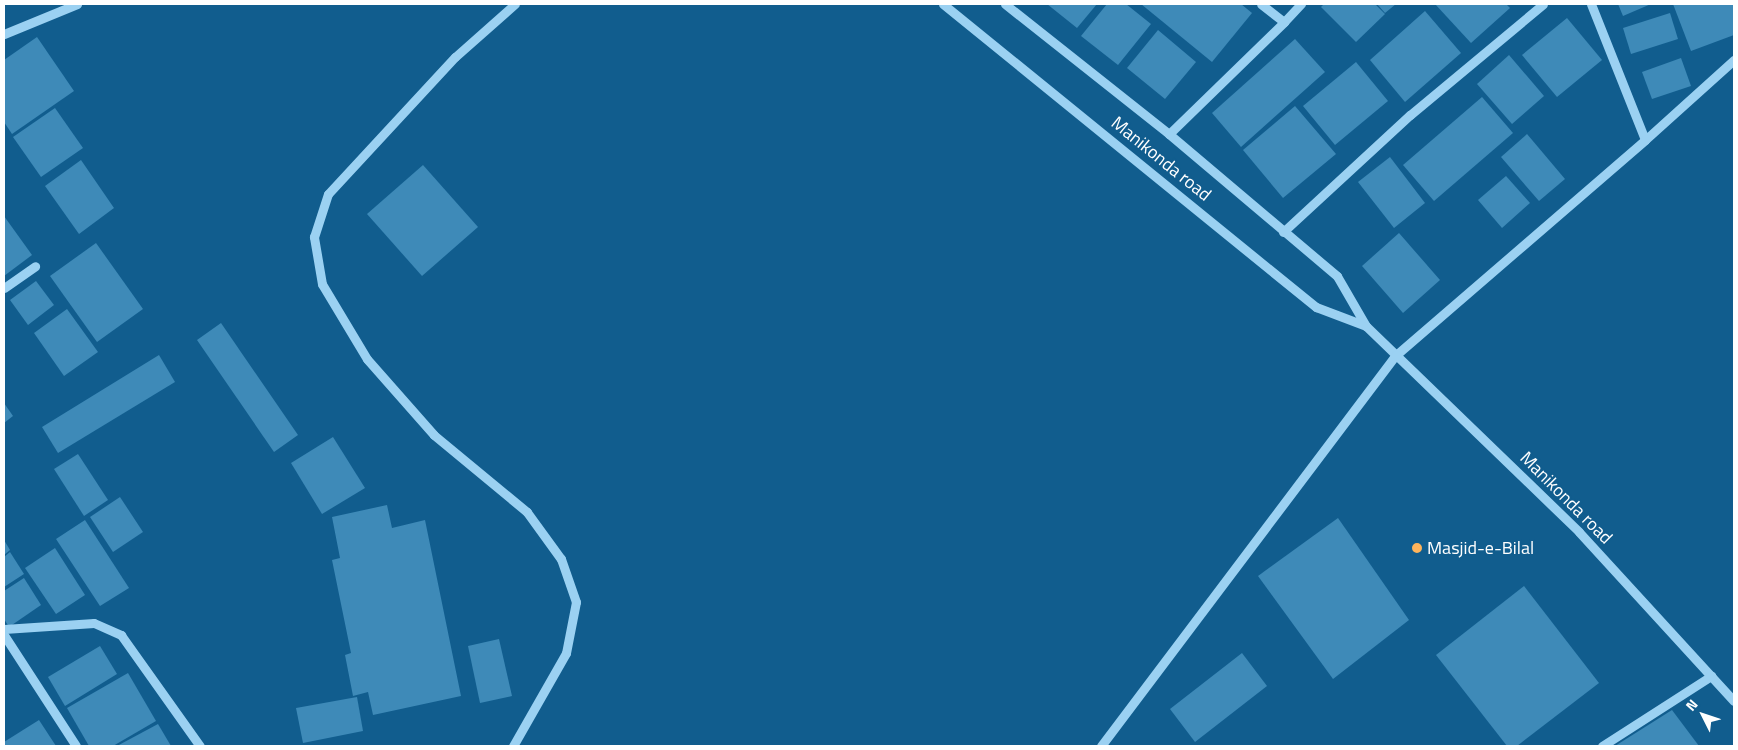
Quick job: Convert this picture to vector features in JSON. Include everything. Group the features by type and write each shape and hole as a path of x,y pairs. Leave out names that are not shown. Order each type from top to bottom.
{"street":[{"path":"4,34 77,4"},
{"path":"513,746 566,653 576,602 561,559 527,512 434,435 367,359 322,284 314,237 328,194 455,57 515,4"},
{"name":"Manikonda road","path":"943,4 1316,307 1366,326"},
{"name":"Manikonda road","path":"1005,4 1169,134 1337,276 1366,326 1579,532 1734,701"},
{"path":"1262,4 1284,22"},
{"path":"1169,134 1301,4"},
{"path":"1283,232 1410,115 1543,4"},
{"path":"1591,4 1646,140"},
{"path":"1101,746 1396,355 1646,140 1734,60"},
{"path":"4,288 35,266"},
{"path":"4,628 94,623 121,635 200,746"},
{"path":"4,634 76,746"},
{"path":"1602,746 1711,676"}],"building":[{"path":"1047,4 1097,4 1077,28"},
{"path":"1107,4 1126,4 1151,24 1118,65 1081,36"},
{"path":"1141,4 1241,4 1252,13 1212,62"},
{"path":"1324,4 1375,4 1385,14 1356,42 1321,7"},
{"path":"1377,4 1396,4 1385,13"},
{"path":"1435,4 1506,4 1510,8 1471,43"},
{"path":"1618,4 1651,4 1623,16"},
{"path":"1673,4 1734,4 1734,35 1691,51"},
{"path":"1425,11 1461,53 1405,102 1370,60"},
{"path":"1670,13 1678,39 1631,54 1623,28"},
{"path":"1567,18 1602,60 1557,97 1522,55"},
{"path":"1158,30 1196,62 1165,99 1127,68"},
{"path":"37,37 74,91 12,134 4,122 4,60"},
{"path":"1295,39 1325,72 1241,147 1212,113"},
{"path":"1509,55 1544,96 1512,124 1477,84"},
{"path":"1681,58 1691,86 1652,99 1642,72"},
{"path":"1356,62 1388,101 1335,145 1303,106"},
{"path":"1482,97 1513,133 1434,201 1403,165"},
{"path":"1295,106 1336,154 1283,198 1243,150"},
{"path":"55,108 83,148 41,177 13,137"},
{"path":"1527,134 1565,179 1539,201 1501,157"},
{"path":"1390,157 1425,203 1394,228 1358,182"},
{"path":"81,160 114,208 79,234 45,186"},
{"path":"423,165 478,227 422,276 367,214"},
{"path":"1506,176 1530,203 1502,228 1478,200"},
{"path":"4,216 32,255 4,276"},
{"path":"1399,233 1440,280 1403,313 1362,266"},
{"path":"96,243 143,309 97,342 50,276"},
{"path":"36,281 54,305 28,325 10,300"},
{"path":"67,309 98,352 64,376 34,333"},
{"path":"221,323 298,435 274,452 197,340"},
{"path":"159,355 175,382 58,453 42,427"},
{"path":"4,403 13,416 4,423"},
{"path":"333,437 365,488 322,514 291,463"},
{"path":"78,454 108,500 84,516 54,469"},
{"path":"120,497 143,532 113,552 90,517"},
{"path":"387,505 392,528 425,520 461,696 373,715 368,692 353,696 345,655 351,653 332,560 340,558 332,517"},
{"path":"1338,518 1409,620 1333,679 1258,576"},
{"path":"85,520 129,588 100,606 56,539"},
{"path":"4,540 10,550 4,555"},
{"path":"55,548 85,595 56,614 25,568"},
{"path":"10,552 24,574 4,587 4,557"},
{"path":"24,578 41,605 9,627 4,619 4,591"},
{"path":"1524,586 1599,683 1517,746 1507,746 1436,655"},
{"path":"499,639 512,696 480,703 468,646"},
{"path":"100,646 117,674 65,706 48,677"},
{"path":"1242,653 1267,686 1195,742 1170,709"},
{"path":"128,673 156,721 113,746 89,746 67,708"},
{"path":"357,697 363,731 303,743 296,708"},
{"path":"1672,710 1699,746 1615,746"},
{"path":"39,720 56,746 4,746 4,742"},
{"path":"158,724 171,746 117,746"}],"place":[{"name":"Masjid-e-Bilal","path":"1417,548"}]}
